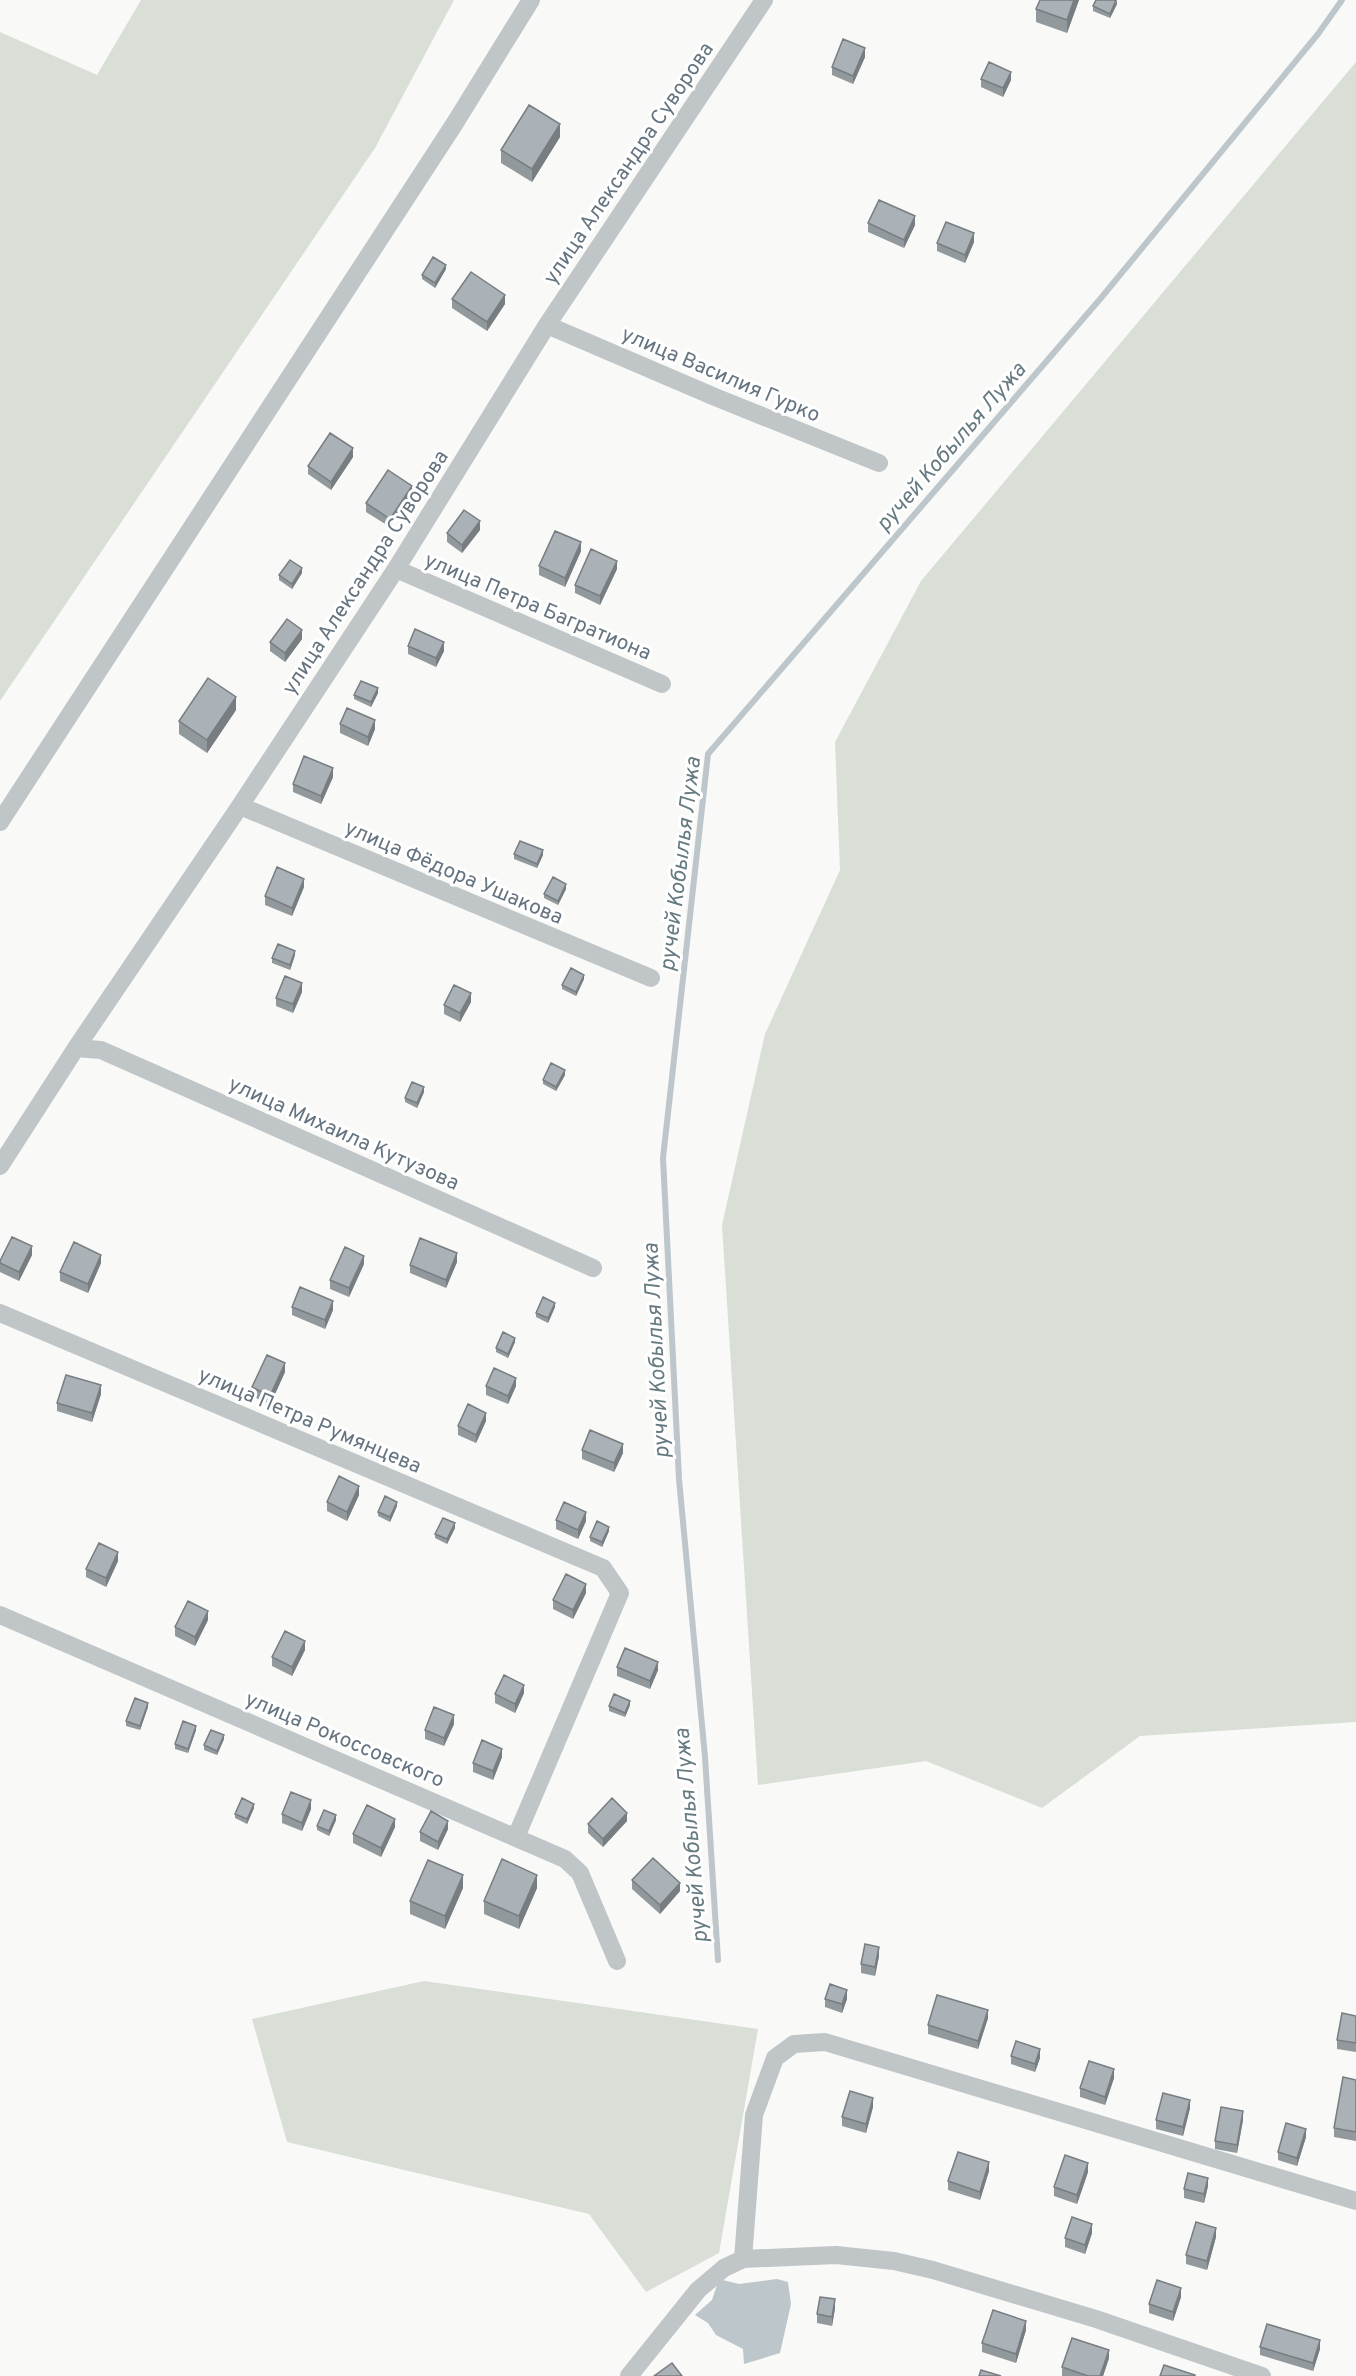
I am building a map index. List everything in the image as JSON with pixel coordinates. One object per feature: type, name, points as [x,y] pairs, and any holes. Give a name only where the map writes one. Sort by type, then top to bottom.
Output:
[{"type":"street","points":[[0,822],[455,123],[531,0]]},
{"type":"street","name":"улица Александра Суворова","points":[[0,1166],[76,1048],[240,806],[396,569],[547,325],[764,0]]},
{"type":"street","name":"улица Василия Гурко","points":[[547,325],[714,397],[879,463]]},
{"type":"street","name":"улица Петра Багратиона","points":[[396,569],[662,684]]},
{"type":"street","name":"улица Фёдора Ушакова","points":[[240,806],[651,978]]},
{"type":"street","name":"улица Михаила Кутузова","points":[[76,1048],[101,1050],[593,1268]]},
{"type":"street","name":"улица Петра Румянцева","points":[[0,1313],[603,1568],[620,1593],[516,1837]]},
{"type":"street","name":"улица Рокоссовского","points":[[0,1616],[565,1859],[580,1873],[617,1961]]},
{"type":"street","points":[[743,2259],[754,2115],[775,2058],[794,2044],[825,2042],[1356,2200]]},
{"type":"street","points":[[629,2376],[698,2290],[724,2268],[743,2259],[836,2255],[894,2261],[933,2270],[1096,2319],[1262,2376]]},
{"type":"shaded area","points":[[141,0],[454,0],[375,148],[0,701],[0,32],[97,75]]},
{"type":"shaded area","points":[[1356,62],[1356,1722],[1140,1736],[1042,1808],[926,1761],[758,1785],[722,1225],[765,1034],[840,870],[835,742],[921,581]]},
{"type":"shaded area","points":[[424,1981],[758,2029],[719,2253],[646,2292],[589,2214],[287,2142],[252,2019]]},
{"type":"shaded area","points":[[719,2279],[739,2284],[777,2279],[788,2282],[791,2304],[780,2353],[744,2364],[743,2349],[716,2335],[708,2323],[695,2315],[712,2300]]},
{"type":"building","points":[[1040,0],[1074,0],[1067,20],[1036,9]]},
{"type":"building","points":[[1096,0],[1116,0],[1110,14],[1093,6]]},
{"type":"building","points":[[843,39],[865,48],[853,76],[832,67]]},
{"type":"building","points":[[989,62],[1011,72],[1003,88],[981,79]]},
{"type":"building","points":[[529,105],[560,124],[532,169],[501,150]]},
{"type":"building","points":[[879,200],[915,216],[904,240],[868,223]]},
{"type":"building","points":[[946,222],[974,233],[965,255],[937,243]]},
{"type":"building","points":[[433,257],[446,265],[435,283],[422,275]]},
{"type":"building","points":[[471,272],[505,295],[487,322],[452,299]]},
{"type":"building","points":[[330,433],[353,448],[331,482],[308,466]]},
{"type":"building","points":[[388,470],[412,486],[390,519],[366,503]]},
{"type":"building","points":[[464,510],[480,521],[462,545],[447,533]]},
{"type":"building","points":[[555,531],[581,542],[565,578],[539,566]]},
{"type":"building","points":[[591,549],[617,561],[600,596],[575,585]]},
{"type":"building","points":[[290,560],[302,568],[292,584],[279,575]]},
{"type":"building","points":[[287,619],[302,630],[285,653],[270,642]]},
{"type":"building","points":[[415,629],[444,642],[436,658],[408,646]]},
{"type":"building","points":[[208,678],[236,697],[207,740],[179,721]]},
{"type":"building","points":[[361,681],[378,688],[371,702],[354,695]]},
{"type":"building","points":[[347,708],[375,720],[368,737],[340,724]]},
{"type":"building","points":[[304,756],[333,768],[321,796],[293,784]]},
{"type":"building","points":[[520,841],[543,850],[537,864],[514,854]]},
{"type":"building","points":[[277,867],[304,879],[292,908],[265,896]]},
{"type":"building","points":[[553,877],[566,884],[558,901],[544,894]]},
{"type":"building","points":[[278,944],[295,951],[290,965],[272,958]]},
{"type":"building","points":[[571,968],[584,975],[576,992],[562,985]]},
{"type":"building","points":[[285,976],[302,983],[293,1004],[276,998]]},
{"type":"building","points":[[454,985],[471,993],[460,1013],[444,1005]]},
{"type":"building","points":[[551,1063],[565,1070],[556,1087],[543,1080]]},
{"type":"building","points":[[412,1082],[424,1087],[417,1103],[405,1098]]},
{"type":"building","points":[[12,1237],[32,1246],[19,1272],[0,1263]]},
{"type":"building","points":[[420,1238],[457,1253],[446,1280],[410,1265]]},
{"type":"building","points":[[74,1242],[101,1255],[88,1284],[60,1272]]},
{"type":"building","points":[[345,1247],[364,1256],[349,1288],[330,1280]]},
{"type":"building","points":[[300,1287],[333,1301],[325,1320],[292,1307]]},
{"type":"building","points":[[543,1297],[555,1303],[548,1318],[536,1313]]},
{"type":"building","points":[[503,1332],[515,1338],[508,1354],[496,1348]]},
{"type":"building","points":[[267,1355],[285,1363],[270,1396],[252,1387]]},
{"type":"building","points":[[494,1368],[516,1378],[508,1396],[486,1386]]},
{"type":"building","points":[[66,1375],[101,1385],[92,1413],[57,1403]]},
{"type":"building","points":[[468,1404],[486,1413],[476,1435],[458,1426]]},
{"type":"building","points":[[590,1430],[623,1444],[614,1463],[582,1450]]},
{"type":"building","points":[[339,1476],[359,1486],[347,1512],[327,1502]]},
{"type":"building","points":[[385,1496],[397,1502],[390,1517],[378,1512]]},
{"type":"building","points":[[564,1502],[586,1512],[578,1530],[556,1520]]},
{"type":"building","points":[[443,1518],[455,1523],[447,1539],[435,1534]]},
{"type":"building","points":[[597,1521],[609,1527],[602,1542],[590,1537]]},
{"type":"building","points":[[99,1543],[118,1552],[106,1578],[86,1569]]},
{"type":"building","points":[[566,1574],[586,1584],[573,1610],[553,1600]]},
{"type":"building","points":[[188,1601],[208,1611],[195,1637],[175,1627]]},
{"type":"building","points":[[285,1631],[305,1641],[292,1667],[272,1657]]},
{"type":"building","points":[[625,1648],[658,1662],[650,1681],[617,1667]]},
{"type":"building","points":[[504,1675],[524,1685],[515,1704],[495,1694]]},
{"type":"building","points":[[614,1694],[630,1701],[625,1713],[609,1706]]},
{"type":"building","points":[[135,1698],[148,1703],[140,1726],[126,1721]]},
{"type":"building","points":[[434,1707],[454,1715],[444,1738],[425,1730]]},
{"type":"building","points":[[183,1721],[196,1726],[188,1749],[175,1744]]},
{"type":"building","points":[[211,1730],[224,1735],[217,1751],[204,1745]]},
{"type":"building","points":[[482,1740],[502,1749],[493,1771],[473,1763]]},
{"type":"building","points":[[291,1792],[311,1800],[302,1823],[282,1814]]},
{"type":"building","points":[[242,1798],[254,1804],[247,1819],[235,1814]]},
{"type":"building","points":[[612,1798],[627,1813],[603,1839],[588,1824]]},
{"type":"building","points":[[367,1805],[395,1819],[381,1848],[353,1834]]},
{"type":"building","points":[[324,1810],[336,1815],[329,1831],[317,1826]]},
{"type":"building","points":[[431,1811],[448,1821],[438,1842],[420,1832]]},
{"type":"building","points":[[653,1858],[680,1883],[660,1905],[632,1880]]},
{"type":"building","points":[[502,1859],[537,1875],[519,1916],[484,1901]]},
{"type":"building","points":[[428,1860],[463,1875],[445,1916],[410,1901]]},
{"type":"building","points":[[865,1944],[879,1947],[875,1967],[861,1964]]},
{"type":"building","points":[[830,1984],[847,1990],[842,2004],[825,1999]]},
{"type":"building","points":[[937,1995],[988,2010],[978,2041],[928,2025]]},
{"type":"building","points":[[1342,2013],[1356,2016],[1356,2043],[1337,2040]]},
{"type":"building","points":[[1016,2041],[1040,2049],[1035,2064],[1011,2056]]},
{"type":"building","points":[[1089,2061],[1114,2069],[1105,2097],[1080,2088]]},
{"type":"building","points":[[1343,2077],[1356,2080],[1356,2132],[1334,2128]]},
{"type":"building","points":[[850,2091],[873,2098],[866,2124],[842,2117]]},
{"type":"building","points":[[1163,2093],[1190,2100],[1183,2127],[1156,2120]]},
{"type":"building","points":[[1221,2107],[1243,2111],[1237,2145],[1215,2141]]},
{"type":"building","points":[[1286,2123],[1306,2129],[1297,2158],[1278,2152]]},
{"type":"building","points":[[958,2152],[989,2162],[980,2192],[948,2181]]},
{"type":"building","points":[[1065,2155],[1088,2163],[1077,2195],[1054,2187]]},
{"type":"building","points":[[1188,2173],[1208,2178],[1204,2194],[1184,2189]]},
{"type":"building","points":[[1072,2217],[1092,2224],[1085,2245],[1065,2238]]},
{"type":"building","points":[[1196,2222],[1216,2228],[1207,2261],[1186,2255]]},
{"type":"building","points":[[1157,2280],[1181,2288],[1173,2312],[1149,2304]]},
{"type":"building","points":[[820,2297],[835,2299],[832,2317],[817,2314]]},
{"type":"building","points":[[993,2310],[1026,2321],[1016,2354],[982,2343]]},
{"type":"building","points":[[1267,2324],[1320,2340],[1313,2363],[1260,2347]]},
{"type":"building","points":[[1072,2338],[1109,2350],[1100,2376],[1088,2376],[1062,2367]]},
{"type":"building","points":[[672,2363],[682,2376],[654,2376]]},
{"type":"building","points":[[1164,2365],[1195,2375],[1195,2376],[1160,2376]]},
{"type":"building","points":[[981,2370],[1001,2376],[979,2376]]},
{"type":"waterway","name":"ручей Кобылья Лужа","points":[[718,1960],[705,1757],[679,1479],[663,1158],[708,754],[1101,298],[1318,34],[1342,0]]}]
